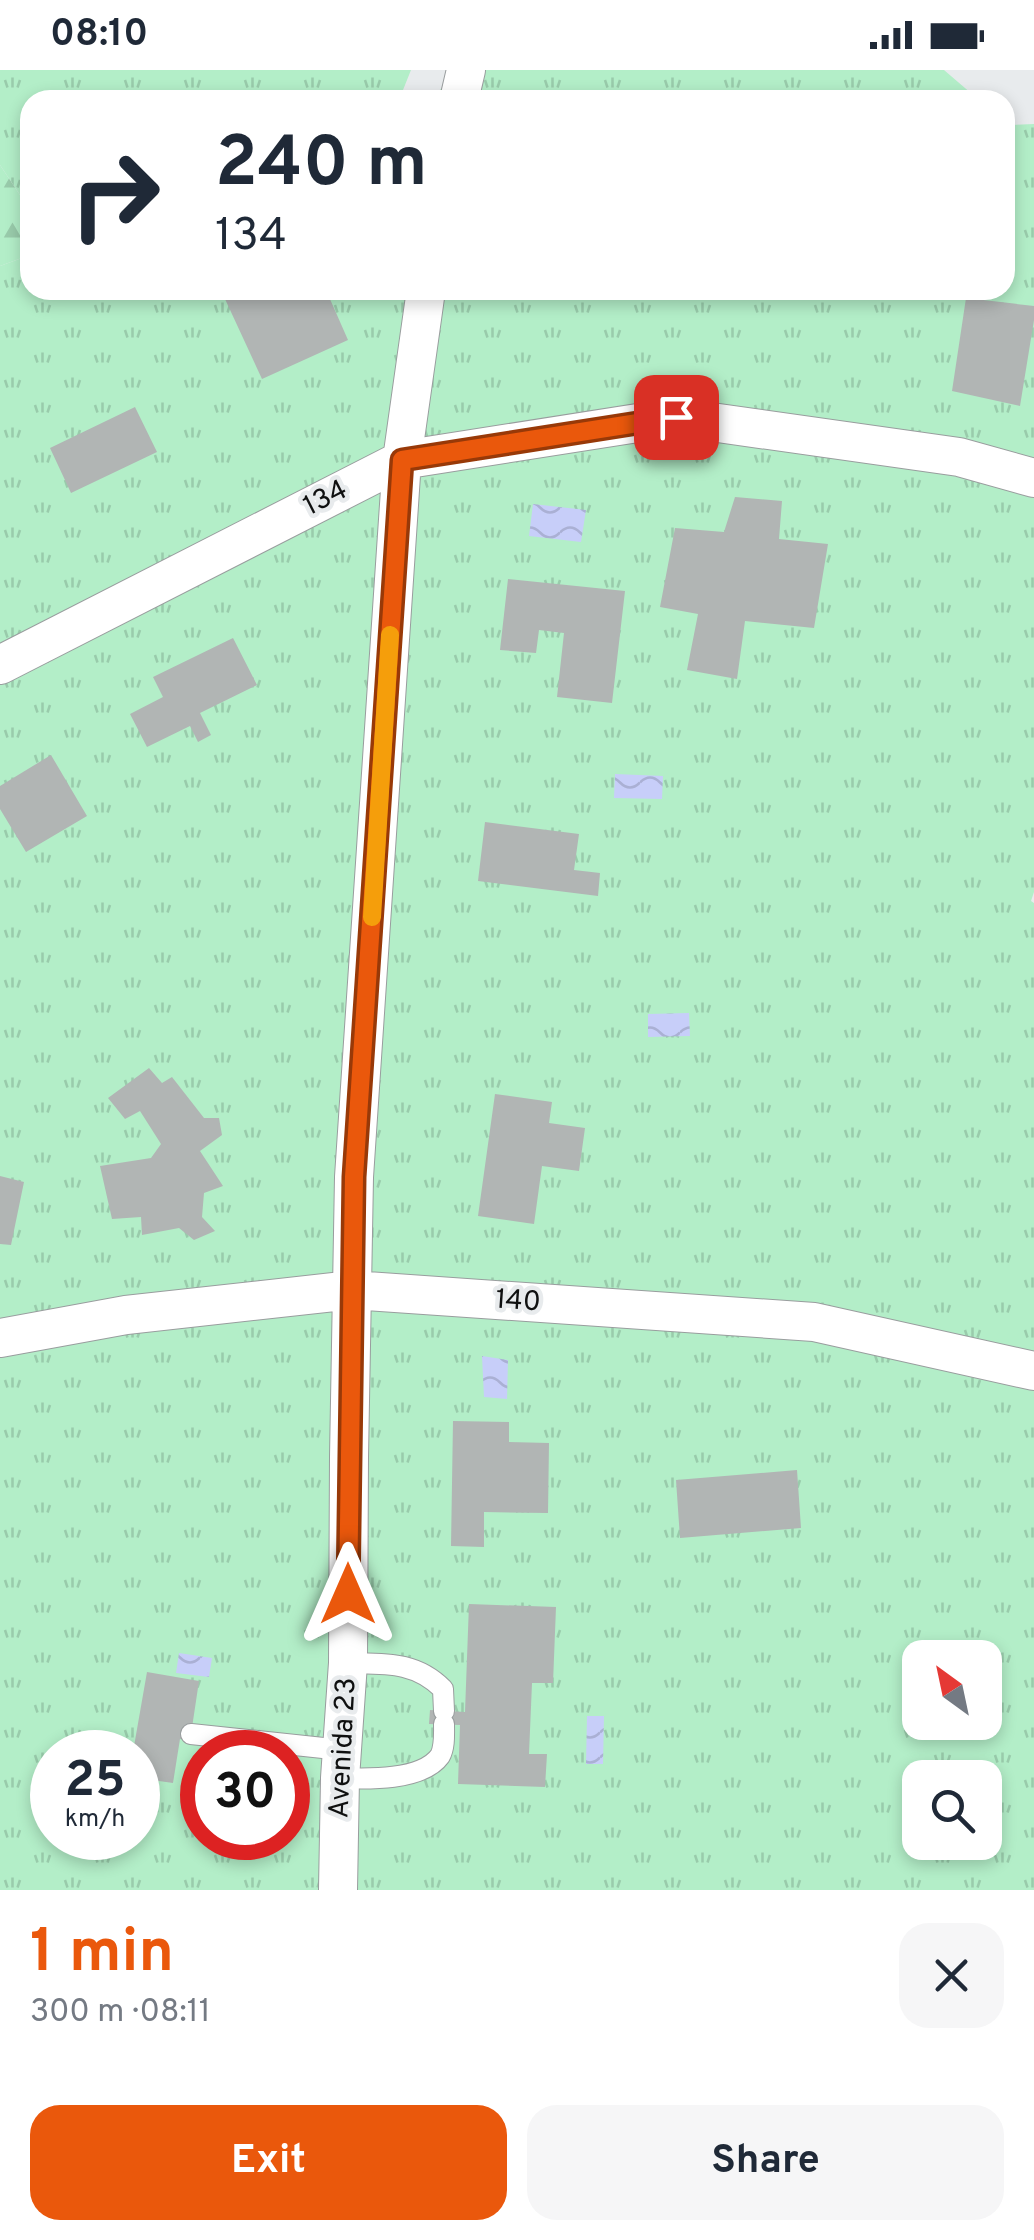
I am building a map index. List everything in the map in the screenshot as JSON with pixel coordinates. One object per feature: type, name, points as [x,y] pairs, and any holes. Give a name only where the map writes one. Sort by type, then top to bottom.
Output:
[{"type":"street","name":"Avenida 23","points":[[338,1890],[348,1663],[354,1177],[402,460],[425,300]]},
{"type":"street","name":"134","points":[[0,665],[402,460],[676,417],[959,457],[1034,478]]},
{"type":"street","name":"140","points":[[0,1338],[126,1314],[352,1290],[814,1322],[1034,1371]]},
{"type":"lane","points":[[310,1758],[383,1778],[423,1768],[440,1756],[444,1742],[443,1688],[430,1676],[402,1665],[348,1663]]},
{"type":"green space","points":[[0,70],[411,70],[403,90],[20,90],[20,195],[0,165]]},
{"type":"green space","points":[[467,70],[944,70],[967,90],[440,90]]},
{"type":"green space","points":[[1034,124],[1034,1890],[0,1890],[0,266],[20,259],[20,300],[1015,300],[1015,125]]},
{"type":"green space","points":[[0,165],[20,195],[20,259],[0,266]]},
{"type":"water","points":[[533,504],[586,510],[581,542],[529,536]]},
{"type":"water","points":[[615,774],[663,776],[662,799],[614,798]]},
{"type":"water","points":[[689,1013],[690,1036],[648,1037],[648,1014]]},
{"type":"water","points":[[482,1356],[508,1360],[507,1399],[484,1397]]},
{"type":"water","points":[[179,1653],[212,1658],[209,1677],[176,1673]]},
{"type":"water","points":[[587,1716],[604,1716],[603,1764],[586,1764]]},
{"type":"building","points":[[225,300],[330,300],[348,340],[262,379]]},
{"type":"building","points":[[966,300],[1034,306],[1020,406],[952,391]]},
{"type":"building","points":[[135,407],[157,452],[71,493],[50,448]]},
{"type":"building","points":[[735,497],[782,501],[779,539],[828,544],[814,628],[745,621],[737,679],[687,670],[698,614],[660,607],[675,528],[724,532]]},
{"type":"building","points":[[508,579],[625,591],[612,703],[557,697],[564,633],[539,630],[536,653],[500,650]]},
{"type":"building","points":[[233,638],[257,685],[200,713],[211,735],[198,742],[190,726],[147,747],[130,714],[163,697],[153,677]]},
{"type":"building","points":[[51,755],[87,816],[26,852],[0,809],[0,786]]},
{"type":"building","points":[[485,822],[579,834],[574,870],[600,873],[598,896],[478,881]]},
{"type":"building","points":[[149,1068],[162,1083],[172,1077],[204,1118],[219,1118],[222,1135],[200,1151],[223,1186],[204,1193],[202,1217],[215,1231],[194,1240],[179,1228],[142,1235],[141,1217],[112,1219],[100,1166],[151,1158],[161,1144],[140,1111],[125,1119],[108,1098]]},
{"type":"building","points":[[495,1094],[552,1102],[549,1123],[585,1128],[579,1171],[542,1166],[534,1224],[478,1216]]},
{"type":"building","points":[[0,1176],[24,1182],[11,1245],[0,1244]]},
{"type":"building","points":[[453,1421],[509,1422],[509,1442],[549,1443],[548,1513],[484,1512],[484,1547],[451,1546]]},
{"type":"building","points":[[797,1470],[801,1528],[680,1538],[676,1480]]},
{"type":"building","points":[[469,1604],[556,1607],[553,1683],[532,1683],[529,1754],[547,1754],[545,1787],[458,1784],[460,1725],[429,1724],[430,1710],[465,1712]]},
{"type":"building","points":[[147,1672],[199,1681],[192,1730],[180,1730],[173,1783],[160,1781],[160,1730],[137,1730]]},
{"type":"slow traffic","points":[[372,917],[390,635]]},
{"type":"route","points":[[348,1594],[354,1177],[402,460],[676,417]]}]
